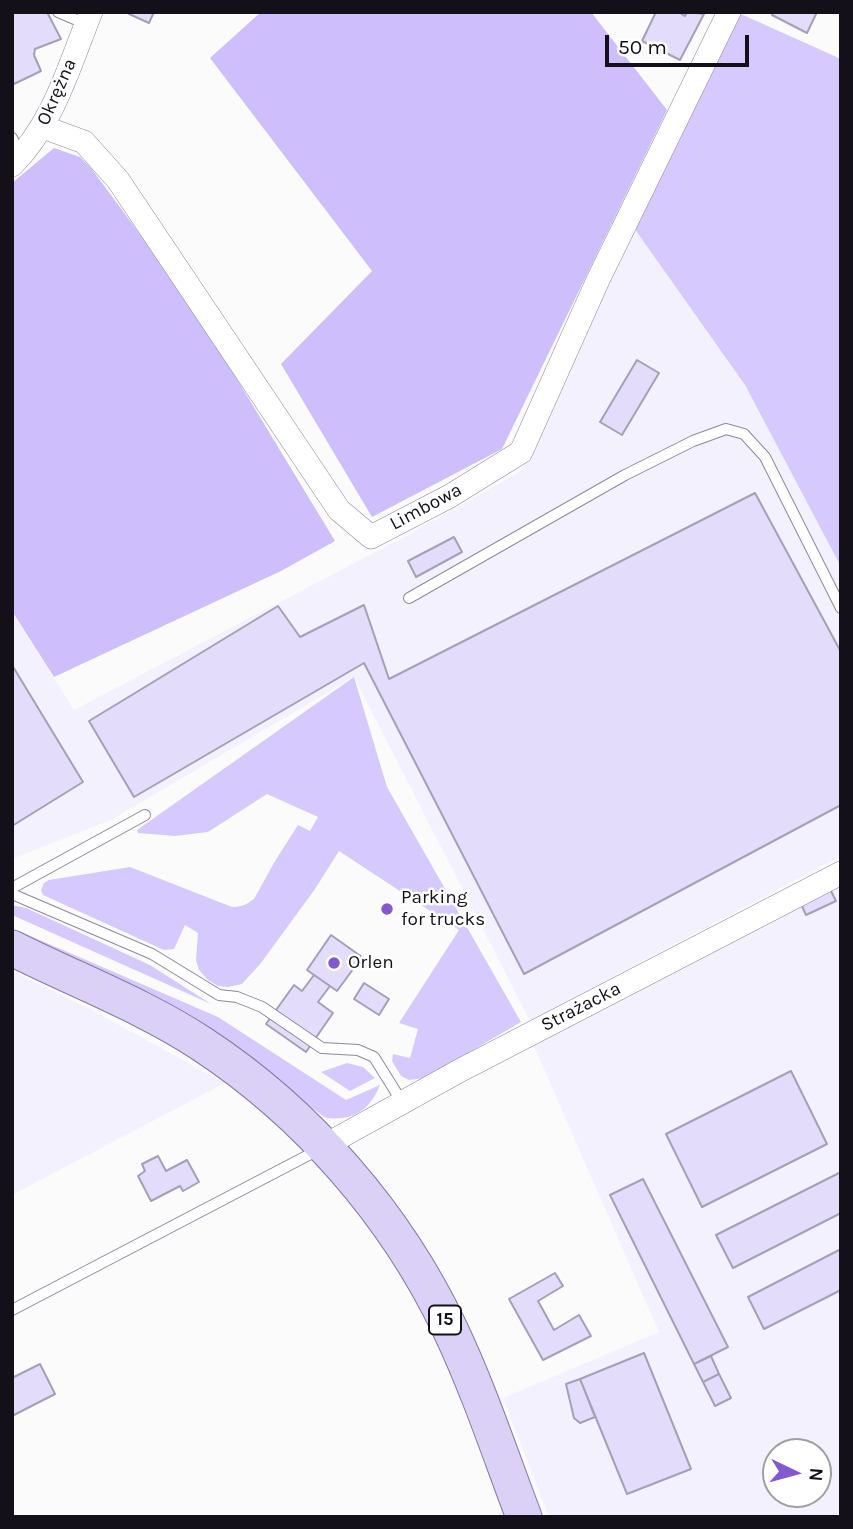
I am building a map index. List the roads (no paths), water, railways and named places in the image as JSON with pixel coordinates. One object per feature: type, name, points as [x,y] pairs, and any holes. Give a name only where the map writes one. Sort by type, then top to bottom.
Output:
[{"type":"main road","name":"15","points":[[12,948],[147,1013],[200,1042],[248,1075],[324,1146],[404,1247],[450,1327],[524,1517]]},
{"type":"street","name":"Limbowa","points":[[43,127],[83,142],[118,180],[338,510],[371,537],[450,496],[521,452],[598,279],[729,12]]},
{"type":"street","name":"Okrężna","points":[[15,153],[43,127],[88,18]]},
{"type":"street","name":"Strażacka","points":[[324,1146],[402,1102],[841,873]]},
{"type":"lane","points":[[58,12],[88,18]]},
{"type":"lane","points":[[409,598],[625,475],[693,441],[726,429],[744,434],[765,457],[841,608]]},
{"type":"lane","points":[[12,888],[145,815]]},
{"type":"lane","points":[[12,894],[152,954],[219,995],[262,1007],[321,1048],[358,1050],[374,1057],[402,1102]]},
{"type":"lane","points":[[12,1310],[324,1146]]},
{"type":"place","name":"Parking for trucks","points":[[387,909]]},
{"type":"place","name":"Orlen","points":[[334,963]]}]
